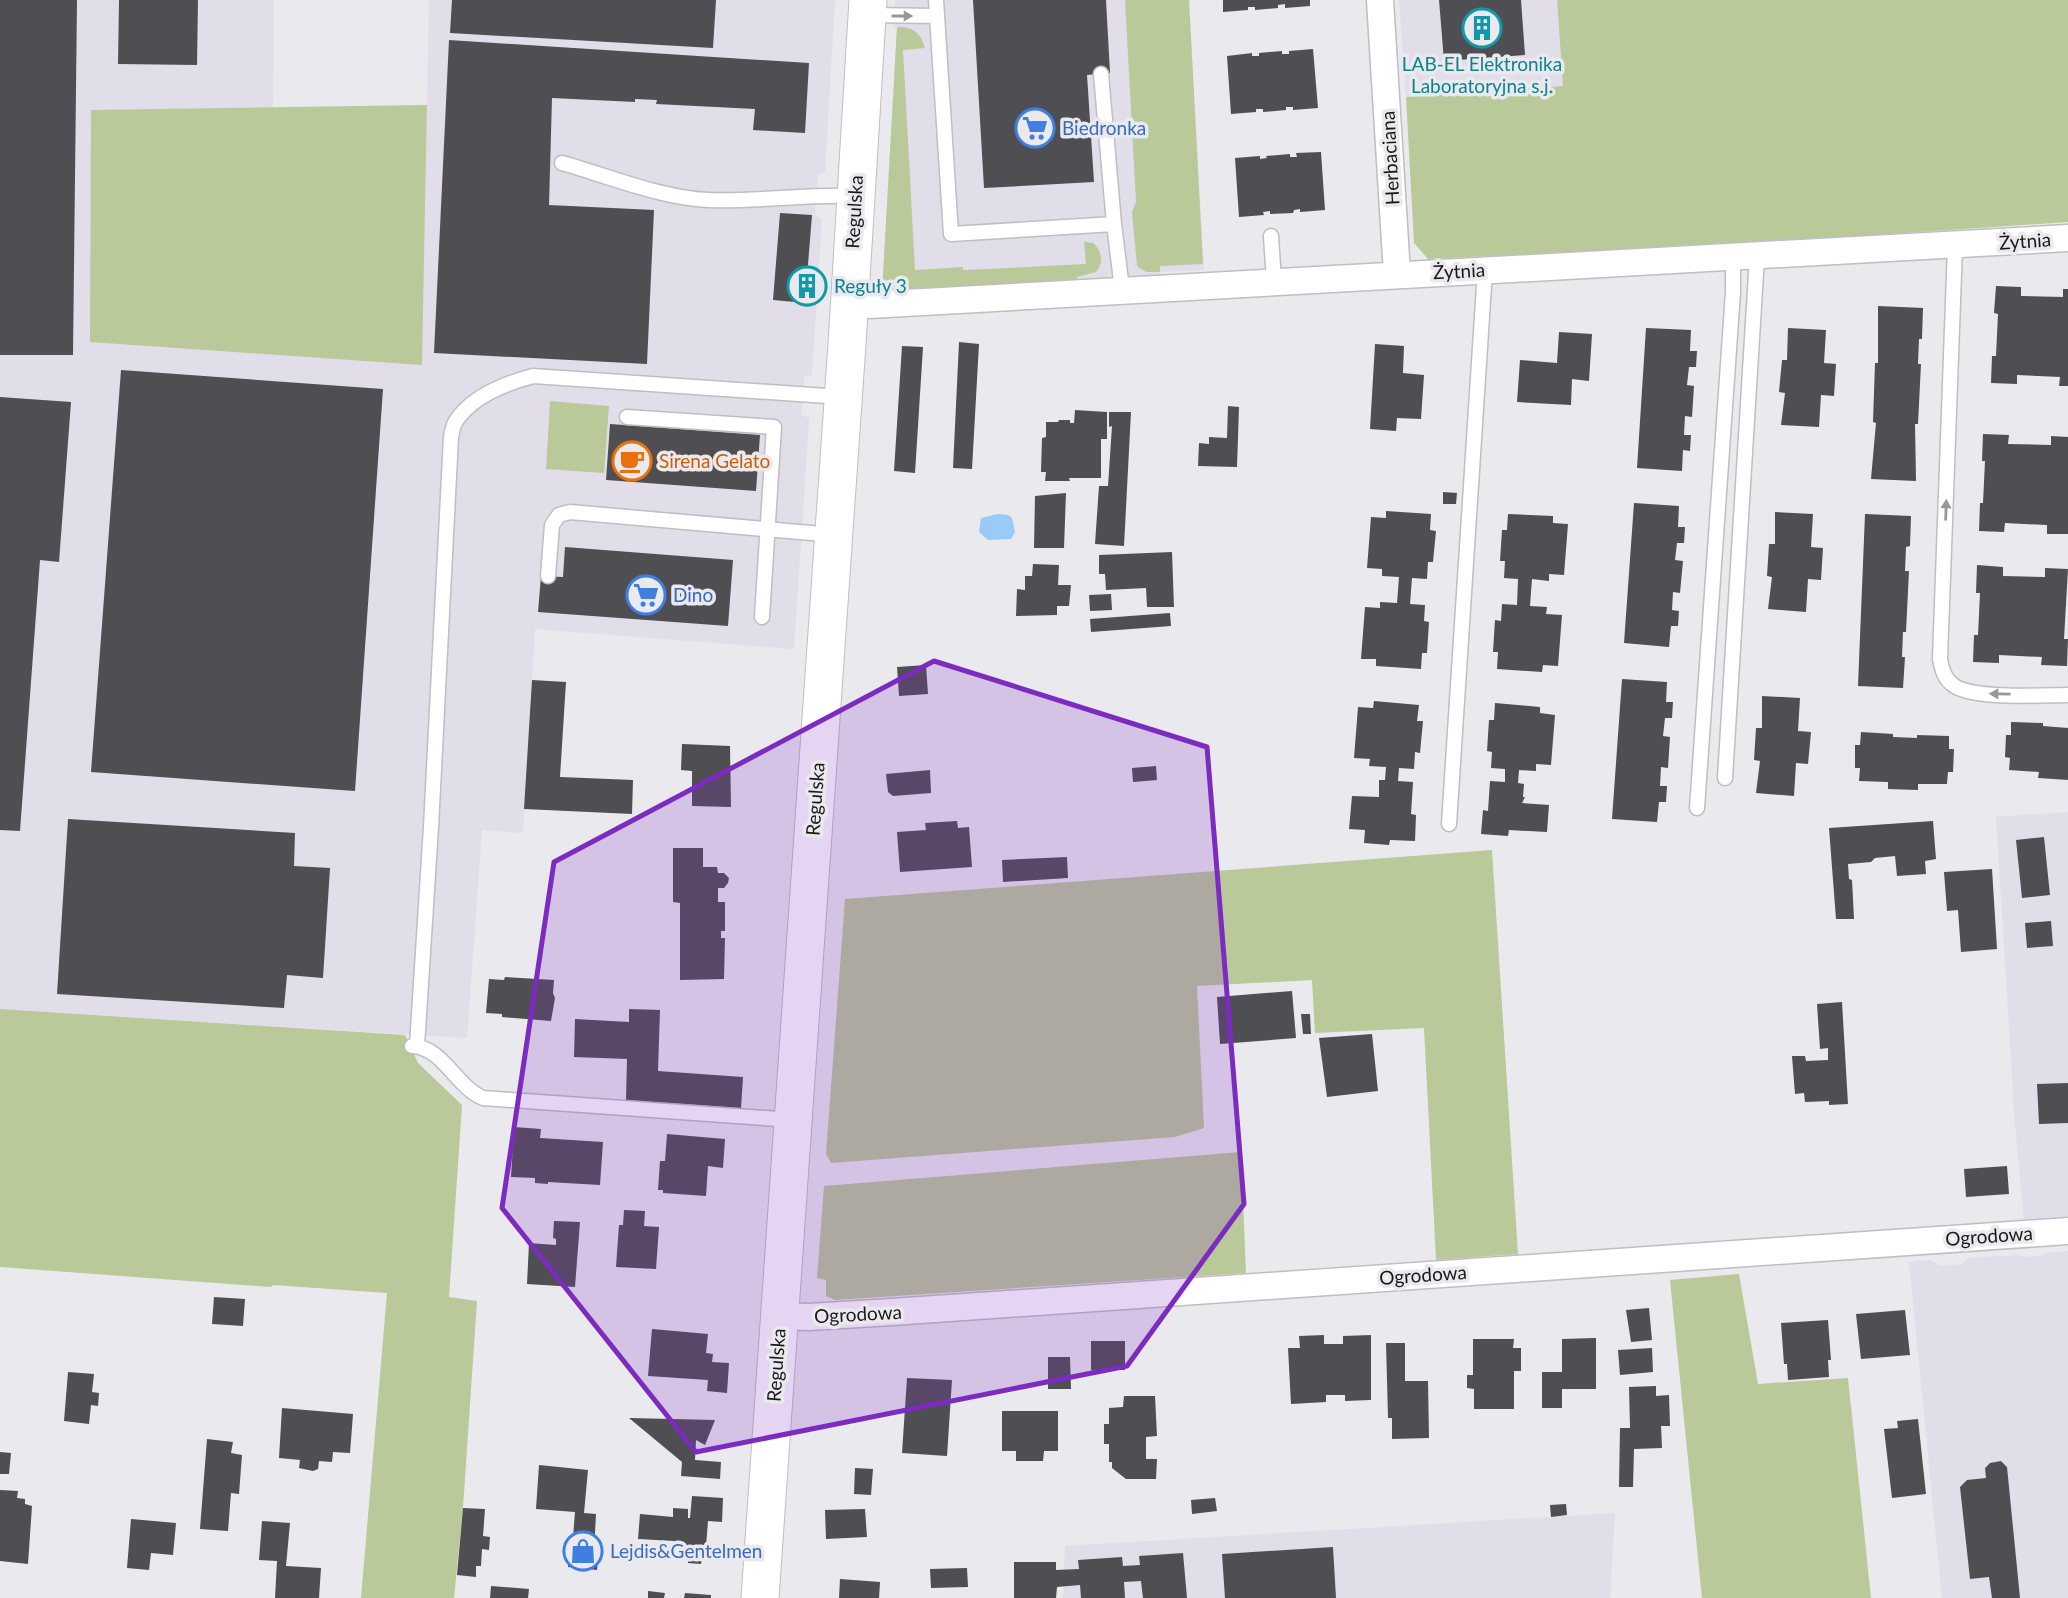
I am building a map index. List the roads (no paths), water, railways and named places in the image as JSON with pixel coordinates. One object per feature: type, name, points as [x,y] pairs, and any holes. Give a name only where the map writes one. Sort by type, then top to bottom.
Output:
[{"type":"street","name":"Herbaciana","points":[[1380,0],[1397,274]]},
{"type":"street","name":"Regulska","points":[[760,1598],[868,8]]},
{"type":"street","name":"Żytnia","points":[[849,304],[2068,238]]},
{"type":"street","name":"Ogrodowa","points":[[779,1316],[892,1312],[2068,1231]]},
{"type":"lane","points":[[936,0],[951,234],[1114,224]]},
{"type":"lane","points":[[868,8],[936,16]]},
{"type":"lane","points":[[1101,74],[1122,289]]},
{"type":"lane","points":[[562,163],[682,197],[709,200],[855,196]]},
{"type":"lane","points":[[1271,236],[1274,281]]},
{"type":"lane","points":[[1955,246],[1940,659],[1943,673],[1952,685],[1980,694],[2068,695]]},
{"type":"lane","points":[[1725,778],[1745,257]]},
{"type":"lane","points":[[1697,808],[1733,292],[1745,257]]},
{"type":"lane","points":[[1449,824],[1485,270]]},
{"type":"lane","points":[[792,1120],[483,1098],[473,1094],[429,1050],[415,1046],[431,827],[450,437],[456,421],[470,406],[511,382],[533,376],[843,398]]},
{"type":"lane","points":[[627,417],[774,427],[762,617]]},
{"type":"lane","points":[[548,576],[552,525],[559,515],[570,512],[834,535]]},
{"type":"water","points":[[998,514],[1012,518],[1015,532],[1011,539],[988,540],[979,532],[981,518]]},
{"type":"place","name":"LAB-EL Elektronika Laboratoryjna s.j.","points":[[1482,28]]},
{"type":"place","name":"Biedronka","points":[[1035,128]]},
{"type":"place","name":"Reguły 3","points":[[807,286]]},
{"type":"place","name":"Sirena Gelato","points":[[632,461]]},
{"type":"place","name":"Dino","points":[[646,595]]},
{"type":"place","name":"Lejdis&Gentelmen","points":[[583,1551]]}]
